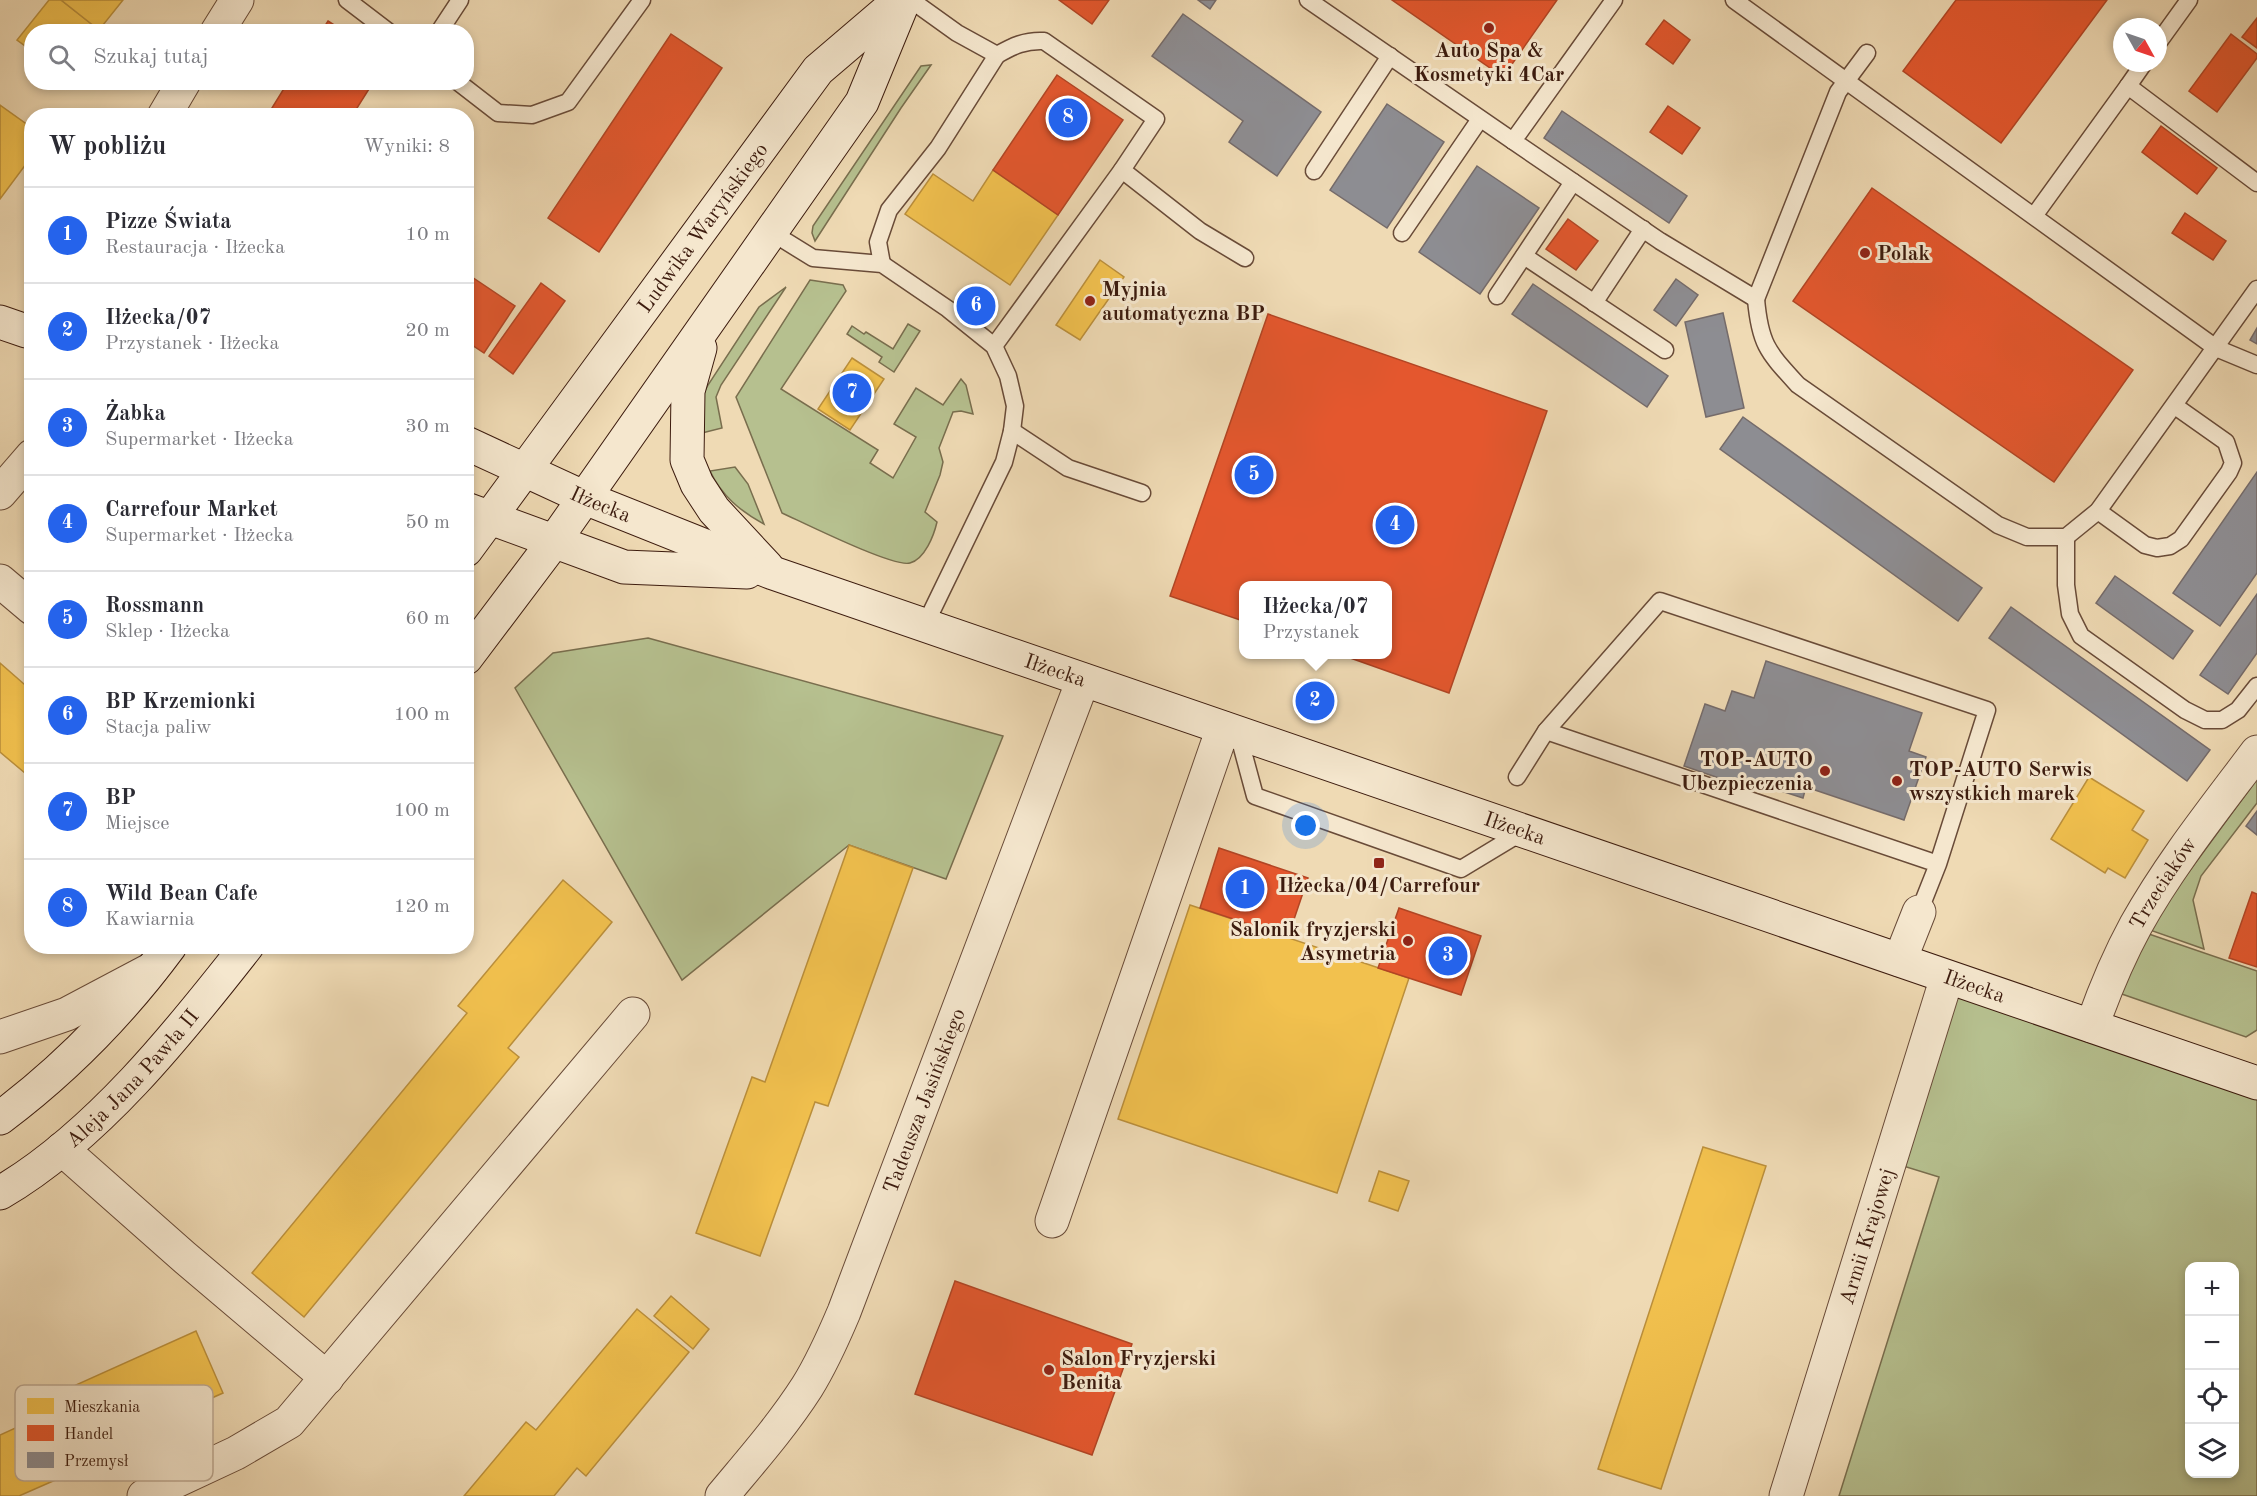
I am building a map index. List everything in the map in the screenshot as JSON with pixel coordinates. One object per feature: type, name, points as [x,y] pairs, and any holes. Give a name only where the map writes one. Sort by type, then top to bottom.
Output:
[{"type":"street","points":[[222,24],[237,0]]},
{"type":"street","name":"Ludwika Waryńskiego","points":[[555,540],[862,102],[902,0]]},
{"type":"street","name":"Ludwika Waryńskiego","points":[[479,513],[524,471],[818,70],[902,0]]},
{"type":"street","points":[[169,108],[179,90]]},
{"type":"street","name":"Ludwika Waryńskiego","points":[[706,326],[688,391],[687,459],[697,484],[714,510],[772,573]]},
{"type":"street","name":"Iłżecka","points":[[474,447],[585,498],[772,573],[2257,1083]]},
{"type":"street","points":[[0,493],[24,465]]},
{"type":"street","points":[[474,527],[479,513]]},
{"type":"street","name":"Iłżecka","points":[[479,513],[624,567],[772,573]]},
{"type":"street","points":[[474,647],[555,540]]},
{"type":"street","points":[[0,581],[24,601]]},
{"type":"street","name":"Tadeusza Jasińskiego","points":[[722,1496],[788,1414],[826,1353],[852,1291],[1083,680]]},
{"type":"street","points":[[1052,1221],[1230,731]]},
{"type":"street","name":"Trzeciaków","points":[[2092,1026],[2113,970],[2136,924],[2177,862],[2257,752]]},
{"type":"street","points":[[1900,960],[1919,912]]},
{"type":"street","name":"Aleja Jana Pawła II","points":[[0,1193],[62,1149],[119,1096],[192,1017],[241,954]]},
{"type":"street","points":[[0,1037],[67,1014],[162,957]]},
{"type":"street","points":[[0,1118],[85,1046],[162,957]]},
{"type":"street","name":"Armii Krajowej","points":[[1786,1496],[1947,977]]},
{"type":"street","points":[[213,1464],[289,1422],[633,1014]]},
{"type":"street","points":[[62,1149],[327,1378]]},
{"type":"street","points":[[144,1496],[176,1481]]},
{"type":"lane","points":[[347,0],[378,24]]},
{"type":"lane","points":[[444,24],[460,0]]},
{"type":"lane","points":[[468,90],[498,113],[532,115],[568,102],[642,0]]},
{"type":"lane","points":[[912,0],[957,33],[997,55]]},
{"type":"lane","points":[[1308,0],[1643,230],[1756,299]]},
{"type":"lane","points":[[1513,141],[1614,0]]},
{"type":"lane","points":[[1734,0],[2216,348],[2257,365]]},
{"type":"lane","points":[[2167,31],[2189,0]]},
{"type":"lane","points":[[882,264],[878,242],[889,210],[938,148],[997,55],[1013,46],[1030,40],[1044,41],[1156,118],[1122,170],[994,346]]},
{"type":"lane","points":[[1867,53],[1838,92],[1756,299],[1759,329],[1771,356],[1798,385],[1998,525],[2027,537],[2066,537],[2098,511],[2257,289]]},
{"type":"lane","points":[[1314,171],[1390,56]]},
{"type":"lane","points":[[2034,216],[2138,72]]},
{"type":"lane","points":[[2128,86],[2257,183]]},
{"type":"lane","points":[[1402,233],[1480,119]]},
{"type":"lane","points":[[1122,170],[1200,231],[1245,258]]},
{"type":"lane","points":[[1497,296],[1573,182]]},
{"type":"lane","points":[[1594,303],[1643,230]]},
{"type":"lane","points":[[771,232],[813,258],[882,264],[948,309],[994,346],[1008,376],[1015,406],[1012,431],[1004,462],[925,625]]},
{"type":"lane","points":[[1524,256],[1665,350]]},
{"type":"lane","points":[[2098,511],[2145,545],[2157,548],[2170,546],[2181,539],[2233,463],[2226,442],[2175,406]]},
{"type":"lane","points":[[1012,431],[1068,468],[1142,494]]},
{"type":"lane","points":[[2066,537],[2066,585],[2070,614],[2081,636],[2185,710],[2205,720],[2222,720],[2238,710],[2257,686]]},
{"type":"lane","points":[[1517,777],[1546,731],[1660,601],[1964,702],[1987,710],[1938,864],[1919,912]]},
{"type":"lane","points":[[1230,731],[1255,796],[1461,869],[1522,832]]},
{"type":"lane","points":[[1546,731],[1938,864]]},
{"type":"green space","points":[[931,65],[815,241],[812,233],[813,226],[921,66]]},
{"type":"green space","points":[[810,280],[843,285],[846,291],[781,389],[878,450],[870,463],[893,478],[916,437],[894,424],[916,388],[943,405],[961,379],[966,385],[973,414],[953,412],[939,448],[943,462],[940,475],[925,512],[937,522],[936,527],[924,552],[910,563],[901,563],[868,552],[782,513],[736,397]]},
{"type":"green space","points":[[786,287],[721,385],[716,397],[722,428],[698,434],[702,397],[708,385],[759,307]]},
{"type":"green space","points":[[908,324],[920,331],[894,372],[879,362],[882,357],[847,334],[852,326],[893,349]]},
{"type":"green space","points":[[735,467],[748,484],[764,524],[732,502],[710,471]]},
{"type":"green space","points":[[648,638],[1003,736],[946,879],[849,845],[682,980],[515,688],[553,653]]},
{"type":"green space","points":[[2257,779],[2257,803],[2201,876],[2193,900],[2204,949],[2147,929]]},
{"type":"green space","points":[[2143,932],[2257,971],[2257,1030],[2246,1037],[2116,992]]},
{"type":"green space","points":[[1947,977],[2257,1083],[2257,1496],[1839,1496],[1939,1177],[1900,1165]]},
{"type":"building: Mieszkania","points":[[49,0],[61,0],[91,24],[30,24]]},
{"type":"building: Mieszkania","points":[[61,0],[123,0],[104,24],[91,24]]},
{"type":"building: Mieszkania","points":[[24,31],[24,45],[17,40]]},
{"type":"building: Mieszkania","points":[[0,105],[24,122],[24,167],[0,199]]},
{"type":"building: Mieszkania","points":[[993,170],[1058,215],[1010,285],[905,214],[933,174],[973,201]]},
{"type":"building: Mieszkania","name":"Myjnia automatyczna BP","points":[[1100,260],[1124,277],[1080,340],[1056,325]]},
{"type":"building: Mieszkania","points":[[852,358],[884,379],[850,430],[818,409]]},
{"type":"building: Mieszkania","points":[[0,663],[24,684],[24,772],[0,752]]},
{"type":"building: Mieszkania","points":[[2089,777],[2144,811],[2132,830],[2148,840],[2125,878],[2108,868],[2105,873],[2051,839]]},
{"type":"building: Mieszkania","points":[[849,845],[913,868],[828,1106],[815,1102],[760,1256],[696,1233],[752,1077],[765,1082]]},
{"type":"building: Mieszkania","points":[[563,880],[612,922],[508,1048],[519,1057],[304,1317],[252,1273],[467,1013],[458,1006]]},
{"type":"building: Mieszkania","points":[[1190,905],[1409,978],[1337,1193],[1118,1119]]},
{"type":"building: Mieszkania","points":[[1703,1147],[1766,1166],[1661,1489],[1598,1469]]},
{"type":"building: Mieszkania","points":[[1379,1171],[1409,1181],[1398,1211],[1369,1201]]},
{"type":"building: Mieszkania","points":[[671,1296],[709,1329],[693,1349],[654,1316]]},
{"type":"building: Mieszkania","points":[[637,1309],[689,1352],[586,1476],[577,1468],[554,1496],[464,1496],[526,1422],[536,1430]]},
{"type":"building: Mieszkania","points":[[196,1331],[223,1393],[213,1397],[213,1385],[76,1385]]},
{"type":"building: Mieszkania","points":[[15,1428],[15,1481],[53,1481],[19,1496],[0,1496],[0,1435]]},
{"type":"building: Handel","points":[[1059,0],[1109,0],[1092,24]]},
{"type":"building: Handel","points":[[1392,0],[1557,0],[1503,77]]},
{"type":"building: Handel","points":[[1956,0],[2107,0],[2001,143],[1903,71]]},
{"type":"building: Handel","points":[[2257,18],[2257,48],[2242,37]]},
{"type":"building: Handel","points":[[1664,20],[1690,40],[1673,64],[1646,44]]},
{"type":"building: Handel","points":[[671,34],[722,68],[599,252],[548,218]]},
{"type":"building: Handel","points":[[2231,34],[2257,54],[2257,58],[2217,112],[2189,91]]},
{"type":"building: Handel","points":[[1057,75],[1123,120],[1058,215],[993,170]]},
{"type":"building: Handel","points":[[283,90],[368,90],[357,108],[272,108]]},
{"type":"building: Handel","points":[[1668,106],[1700,128],[1682,154],[1650,132]]},
{"type":"building: Handel","points":[[2161,126],[2217,168],[2197,194],[2142,152]]},
{"type":"building: Handel","points":[[1872,188],[2133,370],[2054,482],[1793,301]]},
{"type":"building: Handel","points":[[2185,213],[2226,241],[2213,260],[2172,233]]},
{"type":"building: Handel","points":[[1568,219],[1598,241],[1576,270],[1546,249]]},
{"type":"building: Handel","points":[[474,278],[515,306],[484,353],[474,346]]},
{"type":"building: Handel","points":[[541,283],[565,301],[513,374],[489,356]]},
{"type":"building: Handel","points":[[1268,314],[1547,411],[1449,693],[1353,659],[1392,659],[1392,581],[1239,581],[1239,620],[1170,596]]},
{"type":"building: Handel","points":[[1219,848],[1308,878],[1288,937],[1200,908]]},
{"type":"building: Handel","points":[[2252,892],[2257,894],[2257,967],[2229,958]]},
{"type":"building: Handel","points":[[1399,908],[1481,936],[1461,995],[1378,968]]},
{"type":"building: Handel","points":[[955,1281],[1132,1344],[1092,1455],[915,1394]]},
{"type":"building: Przemysł","points":[[1198,0],[1216,0],[1210,9]]},
{"type":"building: Przemysł","points":[[1183,14],[1321,112],[1277,176],[1229,142],[1243,121],[1152,56]]},
{"type":"building: Przemysł","points":[[1387,104],[1444,142],[1387,228],[1330,190]]},
{"type":"building: Przemysł","points":[[1562,111],[1687,196],[1669,223],[1544,138]]},
{"type":"building: Przemysł","points":[[1477,166],[1539,208],[1480,294],[1419,252]]},
{"type":"building: Przemysł","points":[[1676,279],[1698,295],[1676,326],[1654,310]]},
{"type":"building: Przemysł","points":[[1533,284],[1668,376],[1647,407],[1512,314]]},
{"type":"building: Przemysł","points":[[1723,313],[1744,408],[1706,417],[1685,322]]},
{"type":"building: Przemysł","points":[[2257,328],[2257,344],[2250,340]]},
{"type":"building: Przemysł","points":[[1743,417],[1982,588],[1958,621],[1720,449]]},
{"type":"building: Przemysł","points":[[2257,472],[2257,573],[2220,626],[2173,593]]},
{"type":"building: Przemysł","points":[[2115,576],[2193,631],[2173,659],[2096,603]]},
{"type":"building: Przemysł","points":[[2257,594],[2257,653],[2228,694],[2200,675]]},
{"type":"building: Przemysł","points":[[2011,607],[2210,750],[2187,781],[1989,638]]},
{"type":"building: Przemysł","points":[[1766,661],[1922,713],[1909,751],[1926,757],[1904,820],[1806,787],[1803,798],[1747,780],[1745,787],[1684,766],[1705,704],[1725,711],[1732,691],[1754,698]]},
{"type":"building: Przemysł","points":[[2257,811],[2257,835],[2246,826]]},
{"type":"place","name":"Auto Spa & Kosmetyki 4Car","points":[[1489,28]]},
{"type":"place","name":"Wild Bean Cafe","points":[[1068,118]]},
{"type":"place","name":"Polak","points":[[1865,253]]},
{"type":"place","name":"Myjnia automatyczna BP","points":[[1090,301]]},
{"type":"place","name":"BP Krzemionki","points":[[976,306]]},
{"type":"place","name":"BP","points":[[852,393]]},
{"type":"place","name":"Rossmann","points":[[1254,475]]},
{"type":"place","name":"Carrefour Market","points":[[1395,525]]},
{"type":"place","name":"Iłżecka/07","points":[[1315,701]]},
{"type":"place","name":"TOP-AUTO Ubezpieczenia","points":[[1825,771]]},
{"type":"place","name":"TOP-AUTO Serwis wszystkich marek","points":[[1897,781]]},
{"type":"place","name":"Iłżecka/04/Carrefour","points":[[1379,863]]},
{"type":"place","name":"Pizze Świata","points":[[1245,889]]},
{"type":"place","name":"Salonik fryzjerski Asymetria","points":[[1408,941]]},
{"type":"place","name":"Żabka","points":[[1448,956]]},
{"type":"place","name":"Salon Fryzjerski Benita","points":[[1049,1370]]}]
